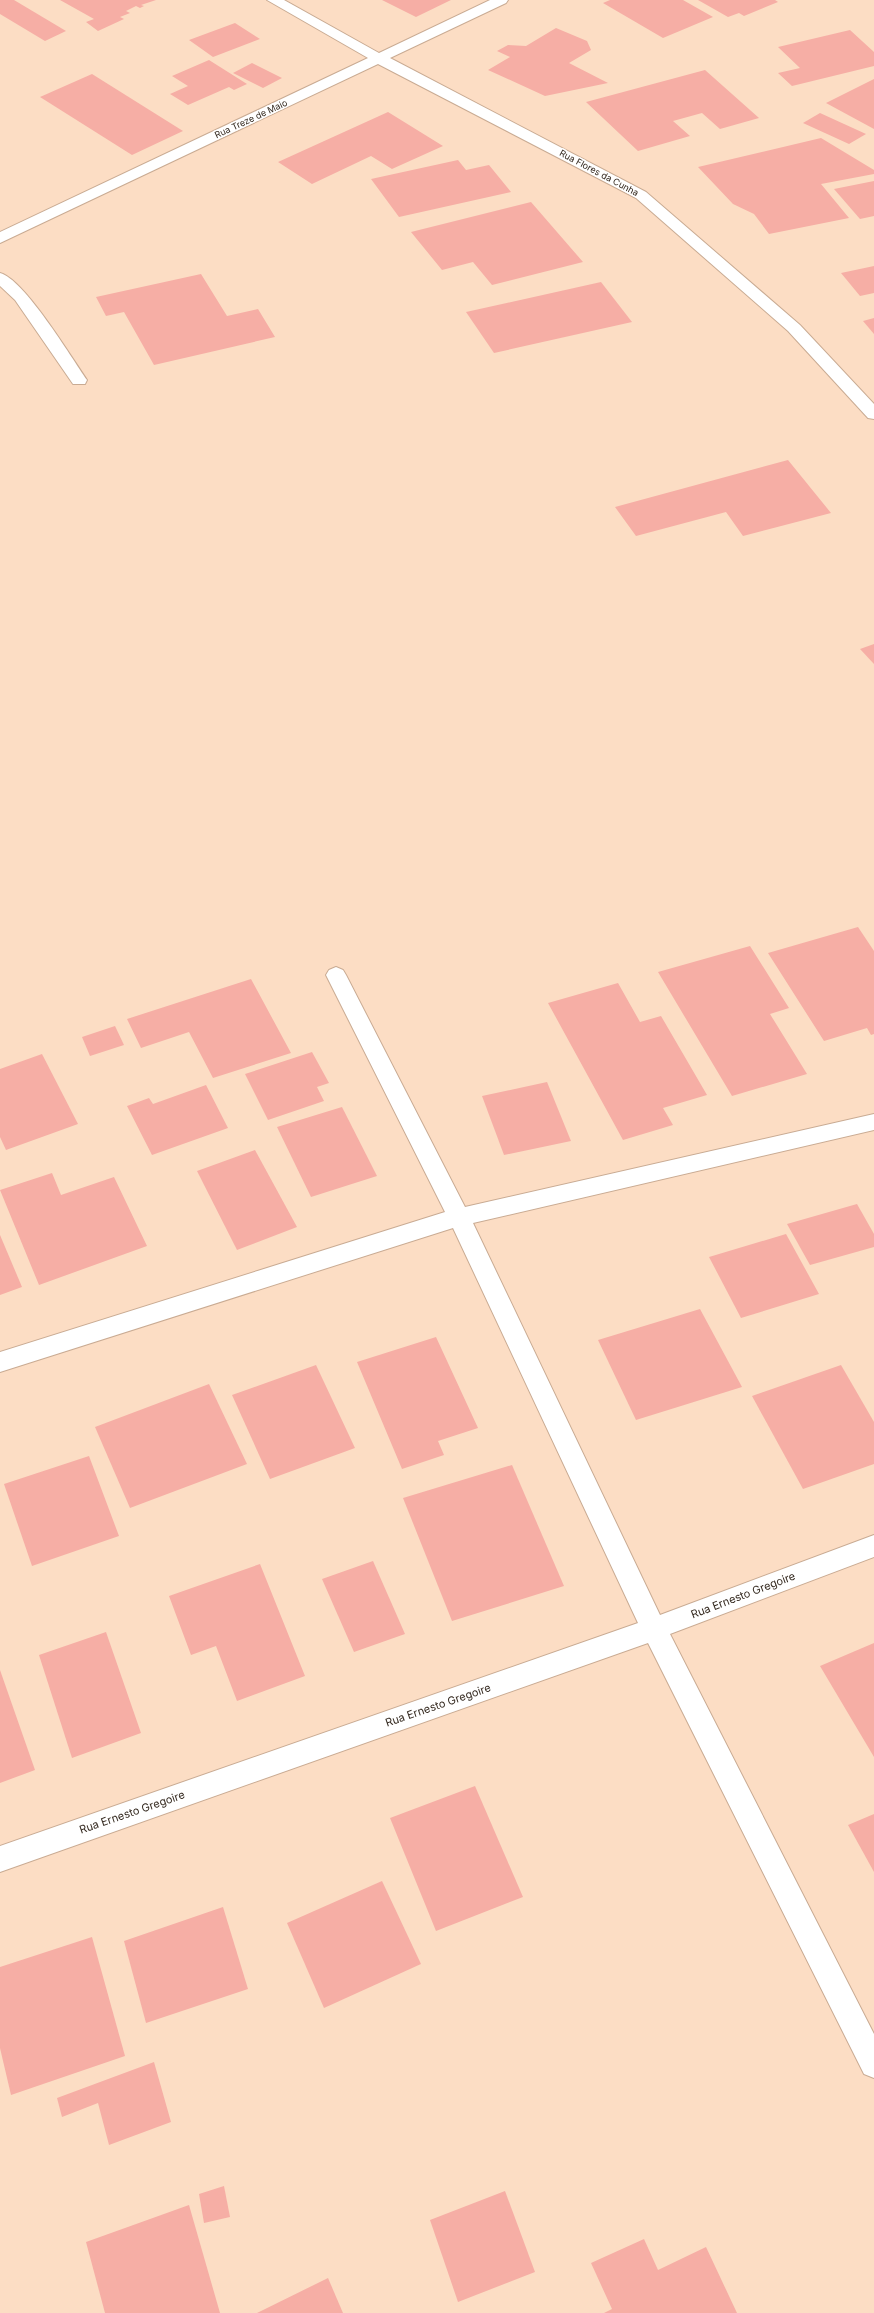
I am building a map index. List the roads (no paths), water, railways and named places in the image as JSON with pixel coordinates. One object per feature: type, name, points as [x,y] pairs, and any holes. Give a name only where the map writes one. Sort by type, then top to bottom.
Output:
[{"type":"street","name":"Rua Flores da Cunha","points":[[274,0],[378,58],[641,195],[794,328],[874,414]]},
{"type":"street","name":"Rua Treze de Maio","points":[[0,238],[501,0]]},
{"type":"street","points":[[0,278],[21,297],[79,380]]},
{"type":"street","points":[[336,975],[459,1217],[654,1629],[874,2064]]},
{"type":"street","points":[[0,1362],[459,1217],[874,1122]]},
{"type":"street","name":"Rua Ernesto Gregoire","points":[[0,1859],[654,1629],[874,1546]]}]
